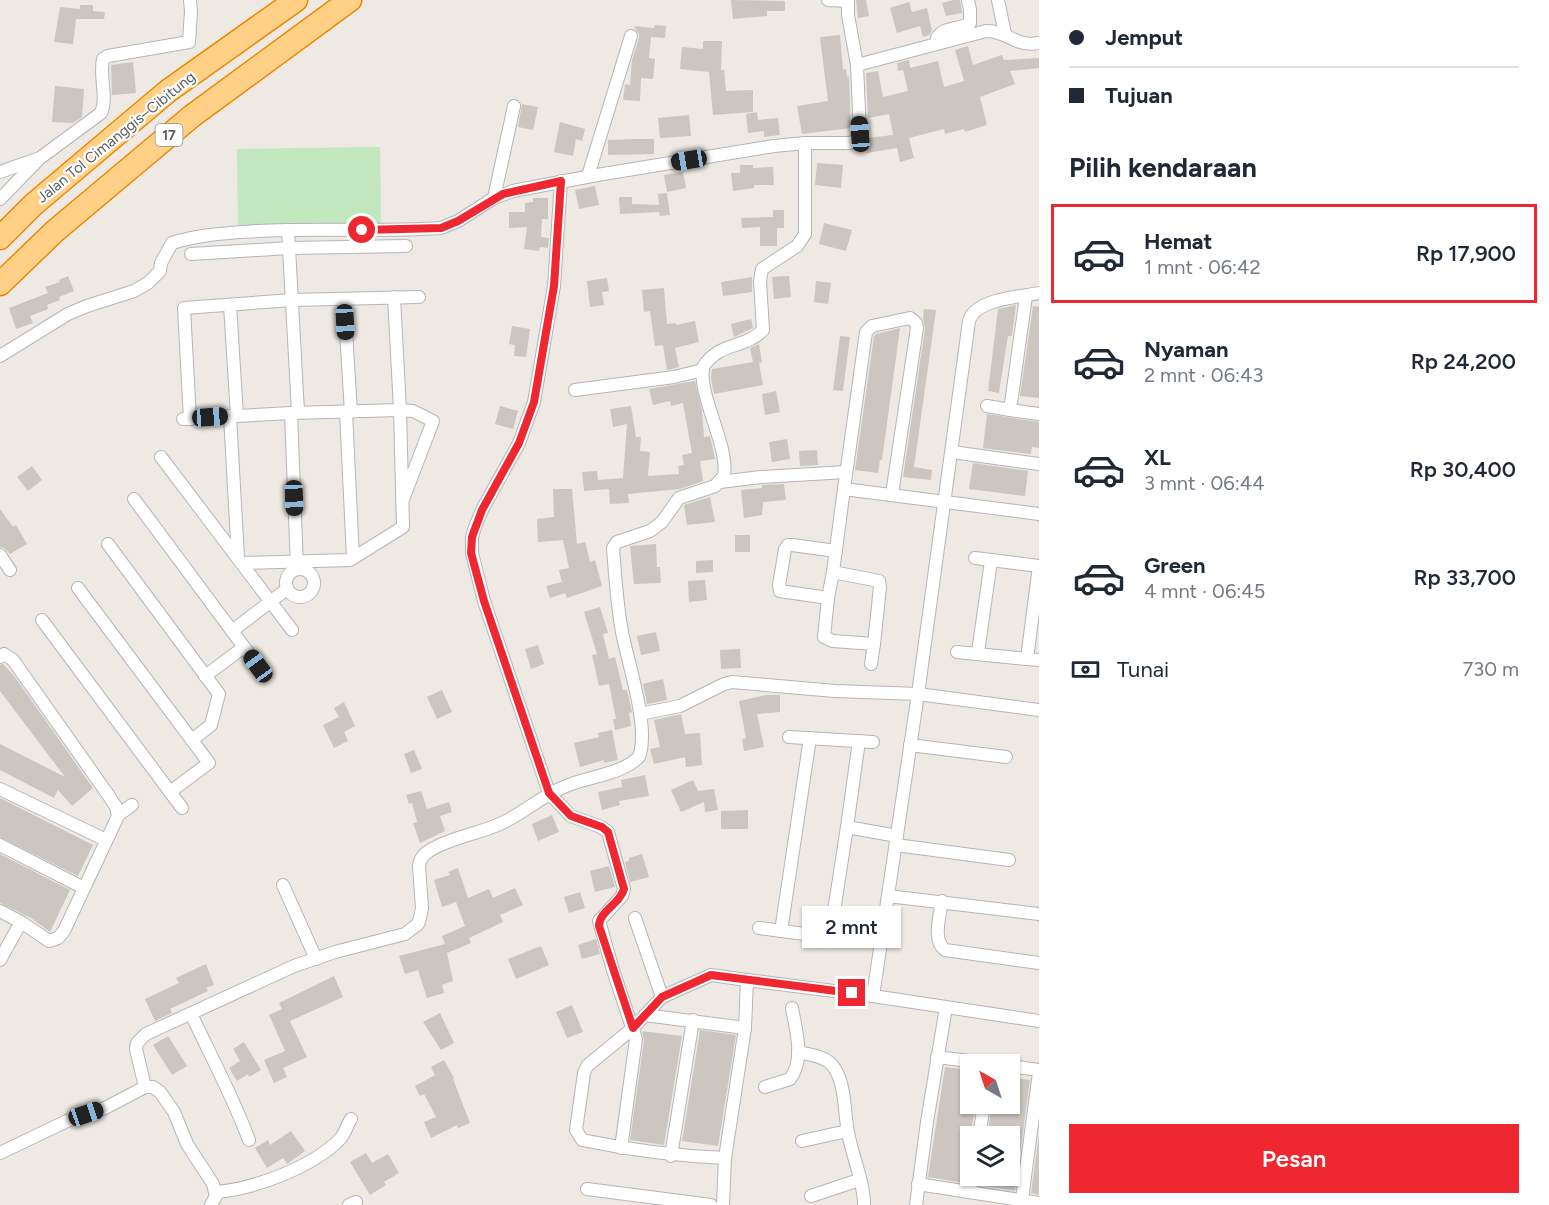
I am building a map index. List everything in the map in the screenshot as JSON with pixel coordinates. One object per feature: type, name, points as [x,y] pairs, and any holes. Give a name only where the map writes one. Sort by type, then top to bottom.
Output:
[{"type":"highway","name":"Jalan Tol Cimanggis–Cibitung","points":[[0,238],[34,204],[168,91],[296,0]]},
{"type":"highway","name":"Jalan Tol Cimanggis–Cibitung","points":[[0,284],[54,231],[192,116],[350,0]]},
{"type":"street","points":[[0,199],[39,158],[101,113],[104,105],[101,70],[103,59],[108,56],[189,42],[190,0]]},
{"type":"street","points":[[0,356],[68,314],[142,288],[156,277],[170,246],[199,236],[288,230],[441,228],[458,221],[494,198],[513,191],[561,181],[774,146],[850,143],[860,137],[857,65],[848,15],[849,0],[828,0]]},
{"type":"street","points":[[938,43],[937,38],[942,32],[964,27],[970,23],[968,0]]},
{"type":"street","points":[[998,0],[1005,34]]},
{"type":"street","points":[[857,65],[986,31],[1005,34],[1020,44],[1039,44]]},
{"type":"street","points":[[588,176],[631,36]]},
{"type":"street","points":[[494,198],[514,106]]},
{"type":"street","points":[[144,1087],[136,1049],[137,1043],[146,1034],[294,966],[335,952],[396,938],[413,929],[420,918],[422,908],[419,866],[423,856],[447,842],[508,821],[549,793],[632,763],[641,752],[640,714],[622,632],[613,548],[617,542],[644,534],[657,527],[679,498],[715,486],[720,482],[724,471],[703,381],[703,370],[717,352],[751,339],[763,330],[760,281],[762,269],[797,246],[805,234],[805,143]]},
{"type":"street","points":[[0,172],[39,158]]},
{"type":"street","points":[[561,181],[554,286],[534,402],[519,443],[482,510],[472,537],[471,553],[484,601],[549,793],[571,816],[602,827],[608,832],[624,889],[622,896],[601,918],[599,926],[633,1028],[636,1044],[621,1148]]},
{"type":"street","points":[[288,230],[292,300],[297,565],[286,581],[287,589],[293,596],[302,597],[309,593],[314,585],[312,577],[297,565]]},
{"type":"street","points":[[191,254],[289,248],[406,246]]},
{"type":"street","points":[[873,996],[918,694],[970,314],[984,304],[1039,293]]},
{"type":"street","points":[[1010,410],[1026,296]]},
{"type":"street","points":[[240,561],[297,565],[350,560],[403,527],[394,297]]},
{"type":"street","points":[[402,502],[433,421],[413,411],[295,413],[186,419],[184,308],[292,300],[419,297]]},
{"type":"street","points":[[344,299],[353,558]]},
{"type":"street","points":[[230,305],[240,561]]},
{"type":"street","points":[[874,644],[833,641],[824,637],[828,598],[866,332],[872,326],[910,318],[917,327],[892,494]]},
{"type":"street","points":[[575,390],[655,380],[703,370]]},
{"type":"street","points":[[987,406],[1039,414]]},
{"type":"street","points":[[951,452],[1039,464]]},
{"type":"street","points":[[161,456],[292,630]]},
{"type":"street","points":[[720,482],[846,472]]},
{"type":"street","points":[[844,489],[1039,514]]},
{"type":"street","points":[[134,499],[258,666]]},
{"type":"street","points":[[108,544],[219,694],[211,725],[192,740]]},
{"type":"street","points":[[828,598],[780,591],[785,549],[788,545],[836,550]]},
{"type":"street","points":[[0,555],[10,570]]},
{"type":"street","points":[[957,652],[978,652],[1033,659],[1039,566],[975,558]]},
{"type":"street","points":[[978,652],[991,561]]},
{"type":"street","points":[[833,572],[879,580],[871,664]]},
{"type":"street","points":[[78,588],[209,763],[170,792]]},
{"type":"street","points":[[232,631],[287,589]]},
{"type":"street","points":[[42,620],[182,808]]},
{"type":"street","points":[[205,676],[244,647]]},
{"type":"street","points":[[0,657],[4,654],[13,660],[109,796],[118,815]]},
{"type":"street","points":[[640,714],[680,706],[732,682],[835,691],[918,694],[1039,710]]},
{"type":"street","points":[[789,737],[873,742]]},
{"type":"street","points":[[781,931],[810,738]]},
{"type":"street","points":[[759,928],[836,938],[847,827],[859,741]]},
{"type":"street","points":[[910,746],[1006,757]]},
{"type":"street","points":[[0,789],[106,840]]},
{"type":"street","points":[[0,911],[21,921],[49,941],[58,938],[64,931],[82,887],[118,815],[132,805]]},
{"type":"street","points":[[847,827],[897,841],[1009,860]]},
{"type":"street","points":[[0,844],[82,887]]},
{"type":"street","points":[[283,885],[316,959]]},
{"type":"street","points":[[888,896],[1039,914]]},
{"type":"street","points":[[942,901],[938,938],[940,946],[945,950],[1039,963]]},
{"type":"street","points":[[635,918],[662,997]]},
{"type":"street","points":[[0,960],[21,921]]},
{"type":"street","points":[[725,1158],[671,1155],[621,1148],[582,1140],[576,1130],[587,1066],[633,1028],[662,997],[711,975],[1039,1021]]},
{"type":"street","points":[[723,1205],[725,1158],[745,1028],[747,980]]},
{"type":"street","points":[[916,1205],[946,1007]]},
{"type":"street","points":[[765,1087],[790,1079],[796,1067],[798,1052],[792,1008]]},
{"type":"street","points":[[191,1014],[237,1108],[249,1140]]},
{"type":"street","points":[[645,1015],[745,1028]]},
{"type":"street","points":[[671,1155],[693,1020]]},
{"type":"street","points":[[798,1052],[823,1058],[836,1070],[844,1102],[847,1131],[864,1192],[864,1205]]},
{"type":"street","points":[[937,1057],[960,1060]]},
{"type":"street","points":[[1020,1068],[1039,1072],[1022,1199]]},
{"type":"street","points":[[0,1153],[67,1121],[105,1108],[144,1087],[153,1087],[160,1092],[174,1112],[187,1144],[213,1184],[216,1192],[211,1205]]},
{"type":"street","points":[[216,1192],[249,1186],[307,1163],[342,1138],[351,1119]]},
{"type":"street","points":[[802,1141],[847,1131]]},
{"type":"street","points":[[812,1196],[859,1180]]},
{"type":"street","points":[[918,1184],[1039,1203]]},
{"type":"street","points":[[970,1191],[971,1186]]},
{"type":"street","points":[[586,1189],[624,1199],[711,1205]]},
{"type":"green space","points":[[380,147],[381,226],[238,228],[237,149]]},
{"type":"building","points":[[731,0],[785,1],[785,11],[767,11],[767,16],[733,19]]},
{"type":"building","points":[[856,0],[866,0],[869,16],[858,18]]},
{"type":"building","points":[[960,0],[962,13],[946,16],[942,3]]},
{"type":"building","points":[[909,2],[912,12],[927,8],[932,31],[929,35],[923,37],[920,26],[897,33],[890,8]]},
{"type":"building","points":[[80,5],[93,5],[93,11],[105,12],[104,19],[76,19],[73,44],[54,42],[60,7],[80,9]]},
{"type":"building","points":[[655,25],[666,26],[665,38],[651,37],[649,58],[655,59],[653,79],[641,78],[640,101],[623,100],[625,84],[630,85],[632,60],[639,38],[634,26],[654,28]]},
{"type":"building","points":[[840,35],[843,70],[846,69],[847,77],[849,76],[851,128],[802,134],[797,106],[828,101],[820,37]]},
{"type":"building","points":[[703,41],[722,41],[721,70],[724,70],[726,91],[753,90],[753,112],[713,115],[709,72],[680,69],[682,47],[703,49]]},
{"type":"building","points":[[968,46],[973,65],[1002,55],[1004,60],[1039,58],[1039,68],[1010,71],[1015,84],[980,97],[987,125],[965,132],[964,129],[945,134],[944,129],[909,138],[914,158],[900,162],[897,148],[867,153],[867,138],[893,135],[889,114],[868,118],[866,73],[878,71],[883,97],[908,91],[903,70],[898,71],[897,63],[909,60],[910,68],[938,61],[944,87],[964,81],[955,50]]},
{"type":"building","points":[[133,62],[136,93],[112,95],[111,65]]},
{"type":"building","points":[[55,86],[84,89],[82,117],[73,123],[52,122]]},
{"type":"building","points":[[522,104],[538,107],[533,130],[518,127]]},
{"type":"building","points":[[757,112],[758,120],[778,118],[780,135],[764,137],[764,131],[748,133],[746,114]]},
{"type":"building","points":[[689,115],[691,136],[660,138],[658,118]]},
{"type":"building","points":[[560,122],[585,129],[582,141],[576,139],[573,156],[554,152]]},
{"type":"building","points":[[654,139],[654,154],[608,155],[608,140]]},
{"type":"building","points":[[817,163],[843,165],[841,188],[815,185]]},
{"type":"building","points":[[740,165],[753,165],[753,168],[773,167],[774,185],[754,185],[754,188],[733,191],[731,173],[740,173]]},
{"type":"building","points":[[683,172],[686,188],[667,192],[664,175]]},
{"type":"building","points":[[595,186],[599,205],[579,209],[575,190]]},
{"type":"building","points":[[667,193],[670,215],[660,216],[659,212],[620,214],[619,197],[632,197],[632,204],[659,205],[658,194]]},
{"type":"building","points":[[533,198],[548,198],[548,219],[542,219],[541,237],[549,238],[548,248],[540,247],[539,251],[524,249],[527,227],[509,228],[509,212],[525,212],[525,203],[533,202]]},
{"type":"building","points":[[773,210],[784,210],[784,228],[777,228],[777,246],[760,246],[760,227],[742,228],[741,218],[773,217]]},
{"type":"building","points":[[824,223],[852,230],[846,251],[819,244]]},
{"type":"building","points":[[68,276],[74,291],[47,305],[48,309],[30,316],[33,323],[16,329],[9,308],[48,293],[45,287],[60,282],[59,280]]},
{"type":"building","points":[[789,276],[791,297],[774,299],[772,277]]},
{"type":"building","points":[[752,277],[752,292],[723,296],[721,282]]},
{"type":"building","points":[[607,278],[609,291],[602,292],[604,305],[590,307],[587,281]]},
{"type":"building","points":[[816,281],[831,283],[828,304],[814,302]]},
{"type":"building","points":[[664,288],[667,324],[676,323],[676,325],[695,321],[699,342],[675,348],[679,367],[667,370],[663,345],[655,346],[650,311],[644,312],[642,290]]},
{"type":"building","points":[[1016,305],[1012,336],[1008,336],[999,393],[988,391],[998,309]]},
{"type":"building","points":[[1033,306],[1039,307],[1039,398],[1020,396]]},
{"type":"building","points":[[924,309],[936,310],[914,467],[932,470],[931,480],[903,477],[925,329]]},
{"type":"building","points":[[751,319],[753,328],[734,337],[731,324]]},
{"type":"building","points":[[512,326],[530,329],[526,357],[514,356],[515,345],[509,344]]},
{"type":"building","points":[[900,328],[882,460],[880,460],[878,473],[855,470],[874,336]]},
{"type":"building","points":[[840,336],[850,337],[843,391],[833,390]]},
{"type":"building","points":[[759,344],[762,362],[759,363],[763,385],[714,394],[712,369],[753,362],[750,348]]},
{"type":"building","points":[[695,381],[702,411],[704,437],[710,436],[715,459],[700,461],[703,481],[680,489],[628,494],[629,503],[610,504],[609,489],[584,491],[582,472],[597,471],[598,480],[623,478],[627,424],[613,427],[610,409],[631,406],[636,437],[641,437],[640,451],[650,452],[648,476],[679,474],[678,466],[684,465],[682,455],[692,453],[683,403],[671,406],[670,401],[653,405],[649,389]]},
{"type":"building","points":[[776,391],[780,412],[765,415],[762,394]]},
{"type":"building","points":[[500,406],[518,411],[513,429],[495,424]]},
{"type":"building","points":[[987,414],[1039,422],[1039,448],[1032,447],[1031,454],[983,448]]},
{"type":"building","points":[[787,439],[790,459],[772,462],[769,442]]},
{"type":"building","points":[[817,450],[818,465],[800,466],[799,451]]},
{"type":"building","points":[[973,463],[1028,471],[1025,496],[969,489]]},
{"type":"building","points":[[32,466],[42,480],[28,491],[17,477]]},
{"type":"building","points":[[784,484],[786,500],[763,502],[762,515],[744,518],[741,490],[762,488],[762,485]]},
{"type":"building","points":[[553,489],[572,489],[577,544],[585,542],[590,562],[595,560],[602,586],[567,598],[565,593],[550,598],[546,586],[562,582],[559,570],[569,568],[563,540],[538,542],[537,519],[554,517]]},
{"type":"building","points":[[710,497],[715,522],[687,525],[684,505]]},
{"type":"building","points":[[0,509],[13,527],[16,525],[27,544],[10,554],[0,547]]},
{"type":"building","points":[[735,535],[750,535],[750,552],[735,552]]},
{"type":"building","points":[[656,544],[657,567],[660,567],[661,583],[634,584],[630,546]]},
{"type":"building","points":[[713,560],[713,572],[696,573],[696,561]]},
{"type":"building","points":[[705,580],[707,600],[689,602],[688,581]]},
{"type":"building","points":[[600,607],[608,633],[603,634],[609,659],[615,657],[623,690],[627,690],[632,712],[629,713],[631,726],[615,730],[613,719],[616,719],[609,684],[599,686],[592,655],[597,654],[584,612]]},
{"type":"building","points":[[656,632],[660,651],[641,655],[637,636]]},
{"type":"building","points":[[538,645],[544,664],[531,669],[525,649]]},
{"type":"building","points":[[740,649],[741,668],[721,669],[720,650]]},
{"type":"building","points":[[3,664],[15,677],[93,788],[72,806],[58,790],[54,798],[0,770],[0,744],[65,777],[0,691],[0,665]]},
{"type":"building","points":[[663,679],[667,700],[647,704],[643,684]]},
{"type":"building","points":[[442,690],[452,712],[437,719],[427,697]]},
{"type":"building","points":[[766,695],[780,695],[780,712],[757,714],[764,747],[744,751],[742,739],[746,738],[739,701]]},
{"type":"building","points":[[344,702],[355,726],[344,732],[348,741],[334,748],[323,725],[339,717],[334,708]]},
{"type":"building","points":[[681,714],[685,734],[700,733],[702,765],[686,767],[685,757],[654,764],[650,749],[660,747],[654,720]]},
{"type":"building","points":[[612,730],[618,760],[604,763],[604,760],[580,767],[574,743],[599,737],[598,733]]},
{"type":"building","points":[[414,750],[422,769],[411,773],[404,754]]},
{"type":"building","points":[[645,775],[649,796],[619,801],[620,805],[602,810],[598,792],[622,787],[621,780]]},
{"type":"building","points":[[693,780],[698,791],[714,789],[718,810],[705,812],[704,802],[681,812],[671,790]]},
{"type":"building","points":[[421,791],[427,809],[449,802],[452,812],[440,816],[445,831],[420,843],[413,823],[417,822],[412,803],[409,804],[406,795]]},
{"type":"building","points":[[0,798],[93,845],[78,876],[0,837]]},
{"type":"building","points":[[748,810],[748,829],[721,829],[721,811]]},
{"type":"building","points":[[552,815],[559,832],[538,841],[532,824]]},
{"type":"building","points":[[0,854],[70,890],[50,932],[31,918],[0,903]]},
{"type":"building","points":[[642,854],[649,877],[630,882],[625,862],[629,861],[629,858]]},
{"type":"building","points":[[609,866],[615,887],[595,892],[590,871]]},
{"type":"building","points":[[458,868],[468,898],[489,889],[493,898],[515,888],[523,905],[500,915],[503,922],[469,938],[471,943],[447,953],[453,981],[442,985],[444,993],[427,998],[418,970],[405,974],[399,956],[445,944],[442,936],[465,926],[456,902],[442,907],[434,880],[450,875],[448,872]]},
{"type":"building","points":[[580,892],[585,908],[569,913],[564,897]]},
{"type":"building","points":[[596,939],[600,954],[582,959],[578,945]]},
{"type":"building","points":[[541,946],[549,965],[516,979],[508,959]]},
{"type":"building","points":[[206,964],[214,985],[206,988],[208,991],[170,1009],[172,1013],[155,1021],[145,999],[179,983],[176,978]]},
{"type":"building","points":[[334,976],[343,997],[290,1021],[307,1057],[283,1068],[287,1077],[274,1083],[264,1060],[285,1051],[269,1015],[282,1009],[279,1003]]},
{"type":"building","points":[[572,1005],[583,1032],[567,1038],[556,1012]]},
{"type":"building","points":[[440,1013],[454,1043],[441,1050],[423,1022]]},
{"type":"building","points":[[700,1030],[736,1035],[718,1146],[682,1141]]},
{"type":"building","points":[[642,1031],[682,1036],[664,1145],[630,1140],[644,1040]]},
{"type":"building","points":[[168,1036],[187,1066],[172,1075],[153,1045]]},
{"type":"building","points":[[244,1042],[261,1070],[237,1081],[229,1068],[240,1061],[233,1049]]},
{"type":"building","points":[[444,1060],[454,1078],[470,1123],[458,1128],[457,1125],[431,1138],[424,1122],[436,1117],[424,1094],[420,1096],[415,1086],[435,1075],[431,1067]]},
{"type":"building","points":[[945,1067],[960,1069],[960,1114],[974,1114],[972,1126],[960,1126],[960,1182],[928,1177]]},
{"type":"building","points":[[1020,1078],[1030,1080],[1020,1154],[1020,1126],[989,1126],[990,1114],[1020,1114]]},
{"type":"building","points":[[291,1131],[305,1151],[287,1164],[283,1158],[267,1168],[255,1148],[268,1140],[270,1145]]},
{"type":"building","points":[[1039,1135],[1039,1195],[1031,1193]]},
{"type":"building","points":[[366,1153],[372,1163],[388,1154],[399,1173],[384,1182],[386,1185],[370,1195],[350,1162]]},
{"type":"building","points":[[985,1186],[1016,1186],[1015,1191]]},
{"type":"route","points":[[362,230],[441,228],[458,221],[503,194],[561,181],[554,286],[534,402],[519,443],[482,510],[472,537],[471,553],[484,601],[549,793],[571,816],[602,827],[608,832],[624,893],[601,918],[599,926],[633,1028],[662,997],[711,975],[852,993]]}]
